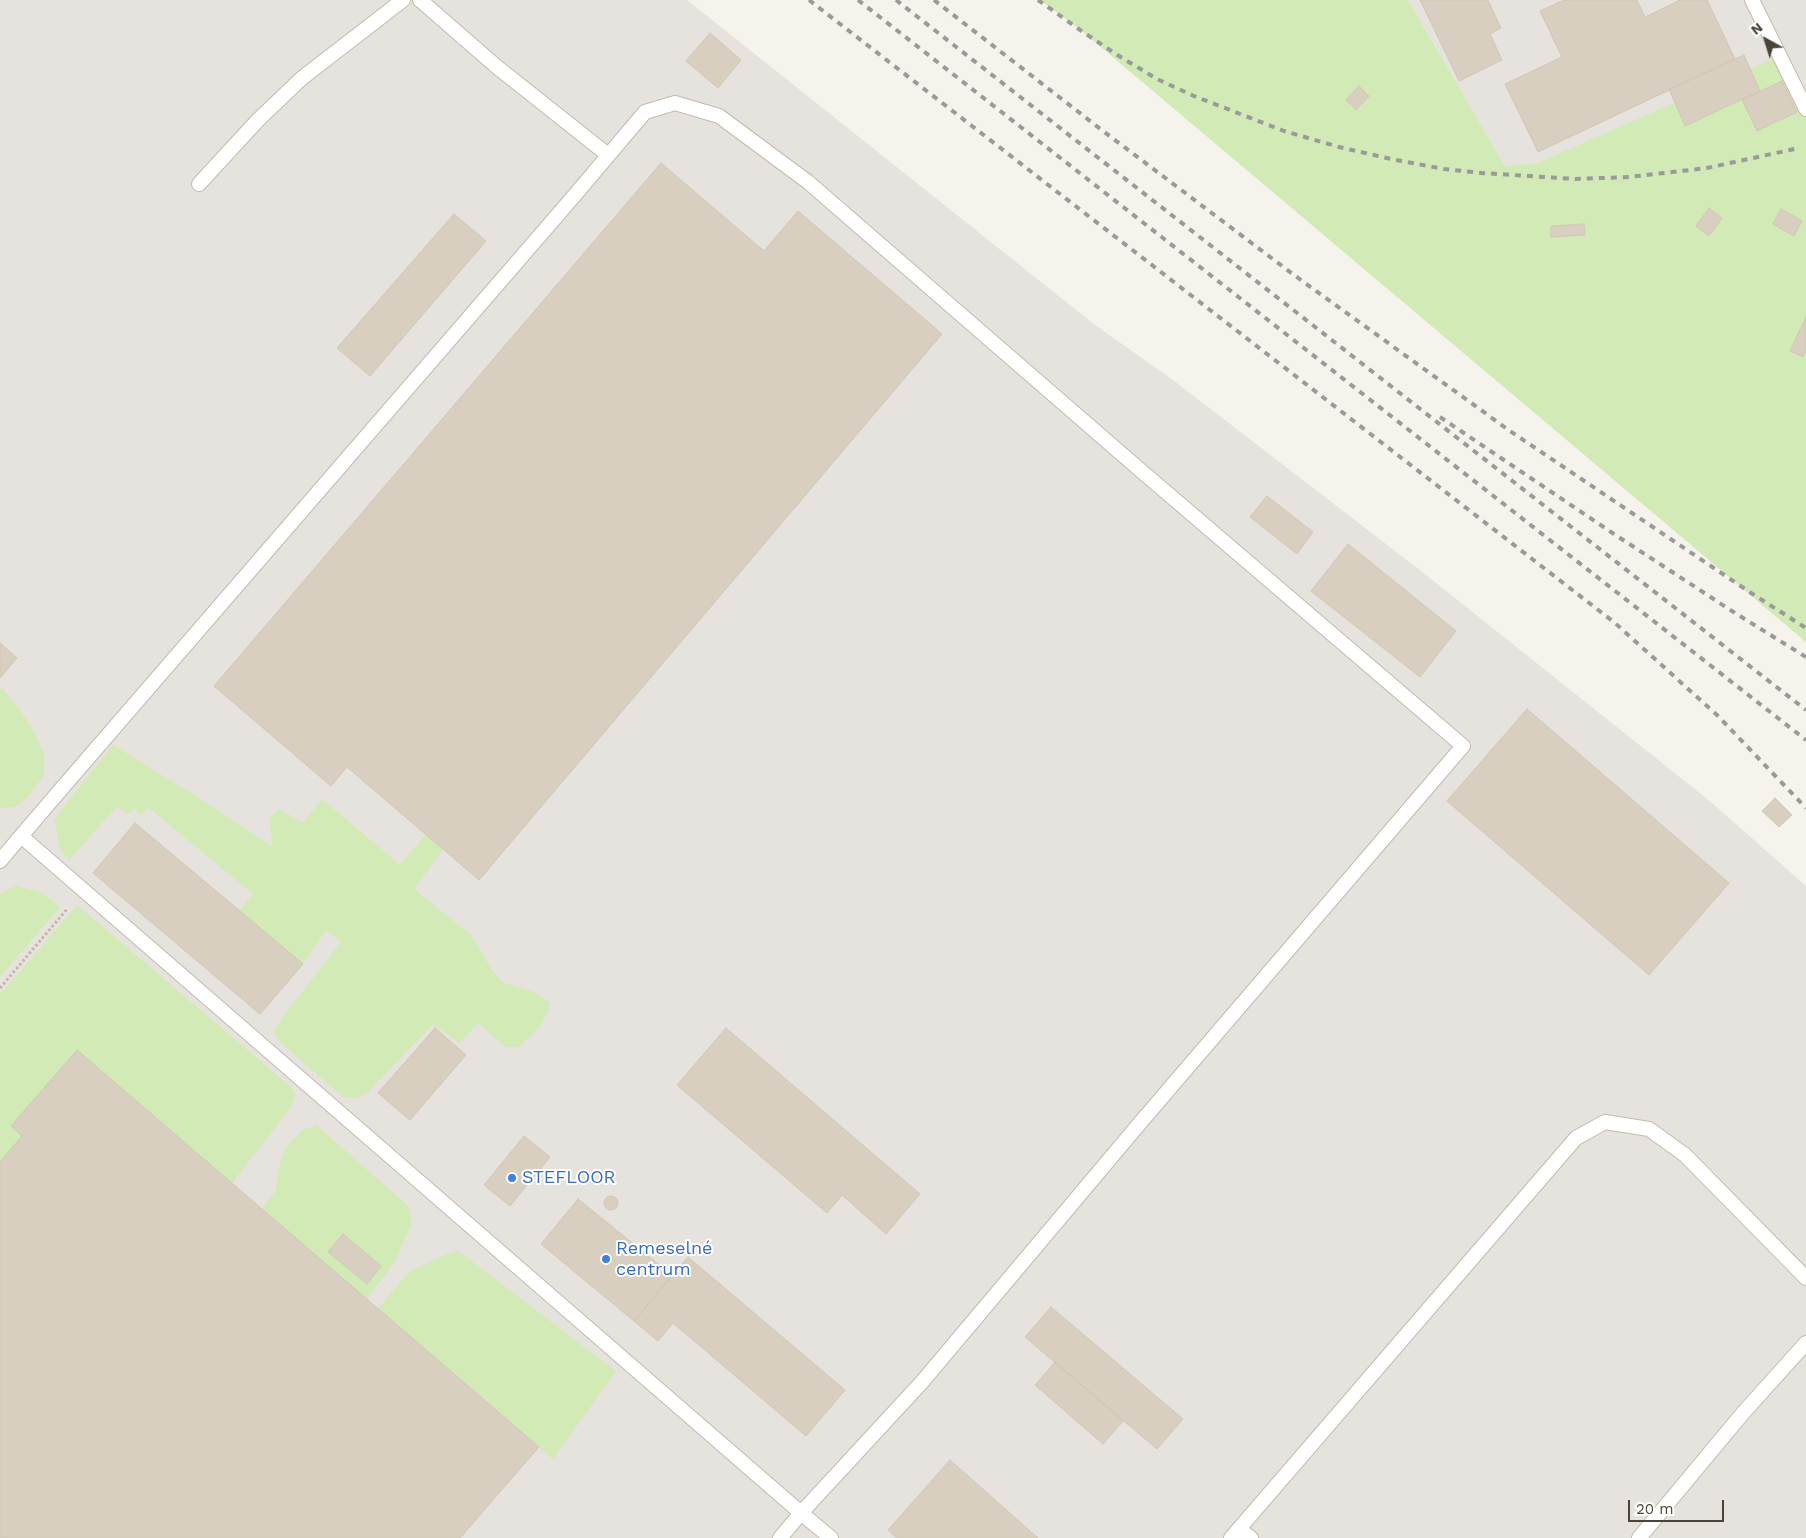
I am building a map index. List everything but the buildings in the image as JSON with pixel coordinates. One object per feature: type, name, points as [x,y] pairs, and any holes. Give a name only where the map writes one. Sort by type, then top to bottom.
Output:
[{"type":"lane","points":[[199,184],[258,120],[302,78],[403,0]]},
{"type":"lane","points":[[420,0],[497,67],[608,155]]},
{"type":"lane","points":[[1752,0],[1806,109]]},
{"type":"lane","points":[[0,860],[646,112],[675,103],[719,116],[808,182],[1139,470],[1463,746],[1134,1130],[922,1382],[780,1538]]},
{"type":"lane","points":[[21,836],[831,1538]]},
{"type":"lane","points":[[1251,1538],[1235,1533],[1576,1138],[1605,1122],[1649,1129],[1685,1155],[1806,1278]]},
{"type":"lane","points":[[1639,1538],[1743,1413],[1806,1342]]},
{"type":"path","points":[[0,988],[83,891]]},
{"type":"shaded area","points":[[0,0],[687,0],[1095,325],[1173,380],[1421,571],[1711,802],[1806,886],[1806,1538],[0,1538]]},
{"type":"shaded area","points":[[1408,0],[1806,0],[1806,109],[1538,163],[1505,166]]},
{"type":"green space","points":[[1040,0],[1408,0],[1505,166],[1538,163],[1780,56],[1806,109],[1806,642],[1083,32]]},
{"type":"green space","points":[[2,688],[20,710],[36,735],[44,755],[44,775],[27,798],[14,807],[0,808],[0,690]]},
{"type":"green space","points":[[113,745],[273,847],[269,819],[279,809],[303,823],[322,799],[400,865],[426,834],[443,849],[414,889],[472,936],[491,969],[502,982],[534,992],[550,1003],[547,1014],[538,1029],[518,1047],[506,1047],[478,1023],[459,1043],[433,1024],[366,1094],[356,1098],[343,1097],[279,1041],[274,1033],[282,1018],[341,942],[326,930],[303,964],[239,911],[253,894],[148,807],[141,815],[134,808],[128,814],[117,806],[69,860],[60,849],[54,819]]},
{"type":"green space","points":[[16,886],[40,892],[60,907],[0,977],[0,895],[4,891]]},
{"type":"green space","points":[[77,905],[293,1089],[295,1095],[291,1107],[232,1183],[77,1050],[11,1126],[22,1136],[0,1162],[0,995]]},
{"type":"green space","points":[[316,1125],[408,1206],[412,1223],[394,1263],[367,1299],[262,1209],[276,1190],[277,1174],[285,1148],[303,1130]]},
{"type":"green space","points":[[458,1251],[616,1371],[553,1459],[378,1309],[409,1272],[442,1256]]},
{"type":"railway","points":[[809,0],[1615,623],[1717,715],[1806,808]]},
{"type":"railway","points":[[858,0],[1806,740]]},
{"type":"railway","points":[[896,0],[1806,710]]},
{"type":"railway","points":[[934,0],[1103,131],[1294,275],[1510,431],[1806,628]]},
{"type":"railway","points":[[1038,0],[1119,56],[1157,79],[1194,96],[1284,131],[1339,147],[1391,159],[1444,169],[1575,179],[1629,177],[1707,168],[1799,148]]},
{"type":"railway","points":[[1440,417],[1614,534],[1806,657]]},
{"type":"place","name":"STEFLOOR","points":[[512,1178]]},
{"type":"place","name":"Remeselné centrum","points":[[606,1259]]}]
